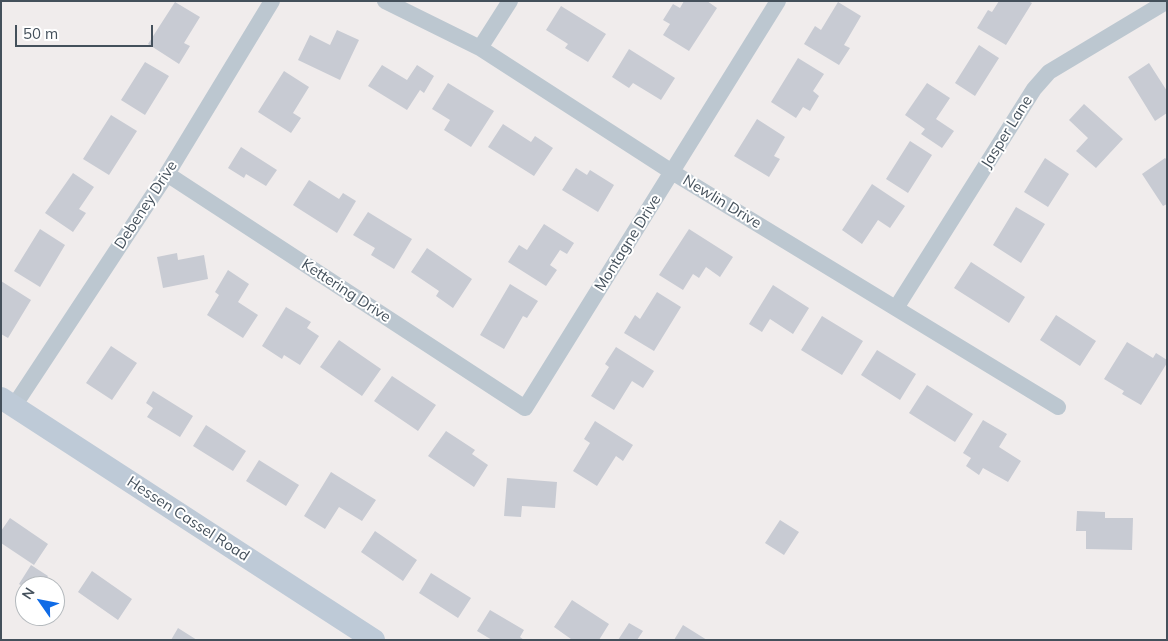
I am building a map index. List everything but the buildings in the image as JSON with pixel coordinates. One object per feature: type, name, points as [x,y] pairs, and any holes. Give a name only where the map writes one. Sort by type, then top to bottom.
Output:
[{"type":"main road","name":"Hessen Cassel Road","points":[[8,402],[374,640]]},
{"type":"street","name":"Debeney Drive","points":[[8,402],[167,174],[272,1]]},
{"type":"street","name":"Newlin Drive","points":[[386,1],[480,48],[672,172],[1058,407]]},
{"type":"street","points":[[480,48],[510,1]]},
{"type":"street","name":"Montagne Drive","points":[[525,408],[778,1]]},
{"type":"street","name":"Jasper Lane","points":[[896,308],[1034,89],[1049,72],[1165,4]]},
{"type":"street","name":"Kettering Drive","points":[[167,174],[525,408]]}]
